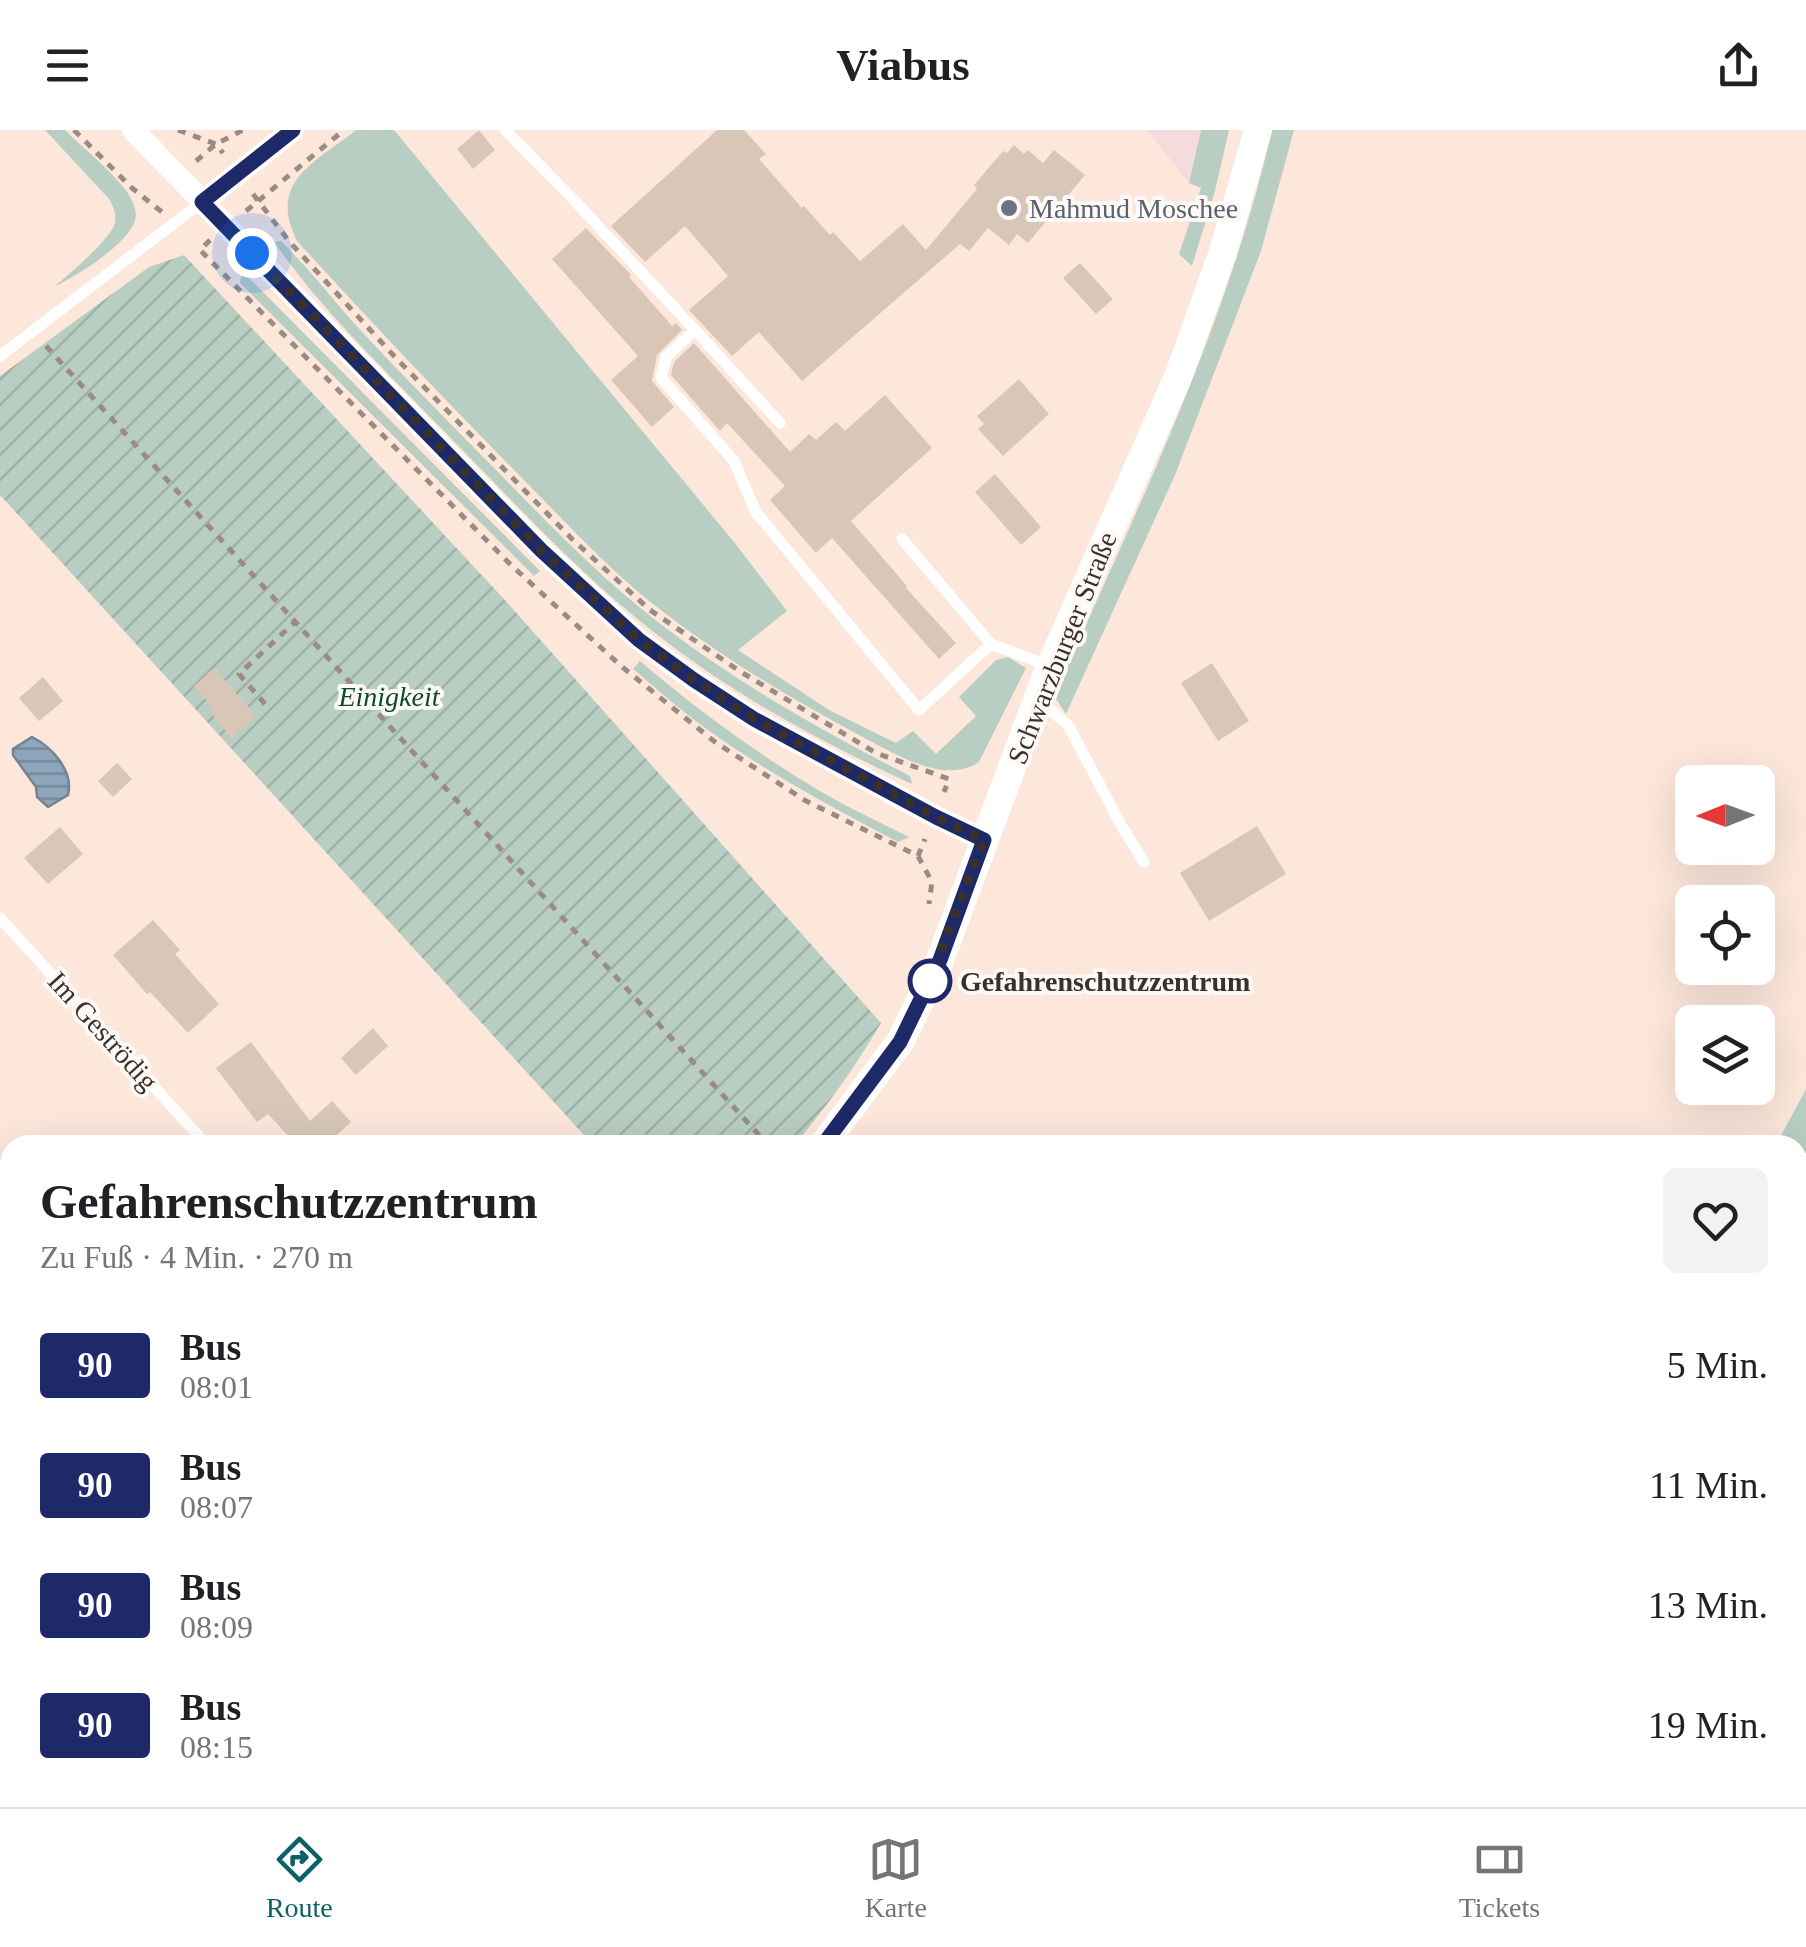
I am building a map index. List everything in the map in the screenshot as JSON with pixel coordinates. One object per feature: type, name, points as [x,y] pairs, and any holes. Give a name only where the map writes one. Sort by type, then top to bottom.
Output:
[{"type":"street","points":[[133,130],[541,550],[639,640],[754,719],[984,840]]},
{"type":"street","points":[[202,202],[294,130]]},
{"type":"street","name":"Schwarzburger Straße","points":[[830,1135],[900,1042],[940,960],[1048,671],[1178,377],[1223,252],[1258,130]]},
{"type":"lane","points":[[504,130],[696,330],[780,424]]},
{"type":"lane","points":[[0,356],[202,202]]},
{"type":"lane","points":[[696,330],[666,356],[661,378],[734,461],[756,512],[919,710],[992,644]]},
{"type":"lane","points":[[902,539],[992,644],[1036,660],[1048,671]]},
{"type":"lane","points":[[1038,699],[1068,725],[1144,862]]},
{"type":"lane","name":"Im Geströdig","points":[[0,918],[198,1135]]},
{"type":"path","points":[[74,130],[144,199],[176,222]]},
{"type":"path","points":[[178,130],[216,144],[288,240],[395,357],[572,539],[650,610],[742,672],[876,753],[948,779]]},
{"type":"path","points":[[226,226],[344,130]]},
{"type":"path","points":[[31,331],[759,1135]]},
{"type":"path","points":[[265,704],[239,674],[295,622]]},
{"type":"shaded area","points":[[1147,130],[1201,130],[1189,183]]},
{"type":"green space","points":[[45,130],[65,130],[98,160],[127,192],[136,215],[126,236],[115,246],[54,287],[106,238],[115,217],[110,200]]},
{"type":"green space","points":[[356,130],[394,130],[787,611],[738,650],[829,710],[896,743],[913,731],[936,754],[976,716],[959,697],[996,660],[1008,657],[1026,668],[979,762],[950,770],[918,764],[832,720],[698,638],[631,585],[581,538],[297,241],[289,220],[292,188],[311,164]]},
{"type":"green space","points":[[1201,130],[1229,130],[1192,266],[1179,254],[1201,188],[1189,183]]},
{"type":"green space","points":[[1272,130],[1294,130],[1261,251],[1175,475],[1066,714],[1054,696],[1205,347],[1253,204]]},
{"type":"green space","points":[[281,241],[403,376],[620,591],[698,652],[780,705],[910,776],[912,784],[744,695],[680,652],[595,583],[354,339],[274,242]]},
{"type":"green space","name":"Einigkeit","points":[[184,255],[503,598],[881,1023],[802,1135],[584,1135],[0,495],[0,376],[149,267]]},
{"type":"green space","points":[[242,271],[540,571],[534,576],[240,283]]},
{"type":"green space","points":[[640,661],[771,761],[909,837],[898,842],[728,744],[633,669]]},
{"type":"green space","points":[[1806,1089],[1806,1135],[1781,1135]]},
{"type":"water","points":[[32,737],[54,753],[68,777],[68,795],[48,807],[37,797],[36,787],[13,755],[13,749]]},
{"type":"building","points":[[479,130],[495,150],[473,169],[457,149]]},
{"type":"building","points":[[717,130],[744,130],[766,154],[759,159],[802,208],[830,235],[833,232],[860,261],[903,224],[926,250],[977,189],[974,185],[1003,151],[1007,153],[1014,145],[1024,154],[1028,150],[1043,163],[1054,150],[1085,175],[1028,243],[1017,234],[1009,245],[988,228],[969,251],[960,244],[802,381],[759,332],[732,356],[689,310],[728,276],[685,226],[645,262],[611,226]]},
{"type":"building","points":[[586,228],[672,326],[676,323],[682,330],[657,355],[652,381],[674,407],[652,427],[611,380],[638,356],[552,259]]},
{"type":"building","points":[[1080,263],[1113,299],[1096,314],[1063,278]]},
{"type":"building","points":[[694,343],[790,452],[809,434],[816,440],[836,422],[845,431],[885,395],[932,448],[851,521],[956,643],[939,659],[832,538],[816,553],[770,500],[785,486],[727,423],[720,431],[671,375],[674,362]]},
{"type":"building","points":[[1019,379],[1049,414],[1003,456],[978,429],[984,424],[977,416]]},
{"type":"building","points":[[995,474],[1041,527],[1021,545],[975,492]]},
{"type":"building","points":[[1212,663],[1249,721],[1218,741],[1181,683]]},
{"type":"building","points":[[214,668],[256,716],[232,738],[194,686]]},
{"type":"building","points":[[43,677],[63,701],[39,721],[19,698]]},
{"type":"building","points":[[117,763],[132,779],[113,797],[98,781]]},
{"type":"building","points":[[1257,826],[1286,874],[1209,921],[1180,873]]},
{"type":"building","points":[[60,827],[83,854],[48,884],[24,858]]},
{"type":"building","points":[[153,920],[180,950],[175,954],[219,1004],[188,1033],[113,955]]},
{"type":"building","points":[[373,1028],[388,1046],[356,1075],[341,1058]]},
{"type":"building","points":[[251,1042],[310,1121],[332,1101],[351,1122],[337,1135],[287,1135],[268,1114],[257,1122],[216,1068]]},
{"type":"bus line","name":"90","points":[[293,130],[202,202],[541,550],[639,640],[754,719],[984,840],[940,960],[900,1042],[831,1135]]},
{"type":"place","name":"Mahmud Moschee","points":[[1009,208]]},
{"type":"place","name":"Gefahrenschutzzentrum","points":[[930,981]]},
{"type":"route","points":[[252,253],[541,550],[639,640],[754,719],[984,840],[925,992],[930,981]]}]
